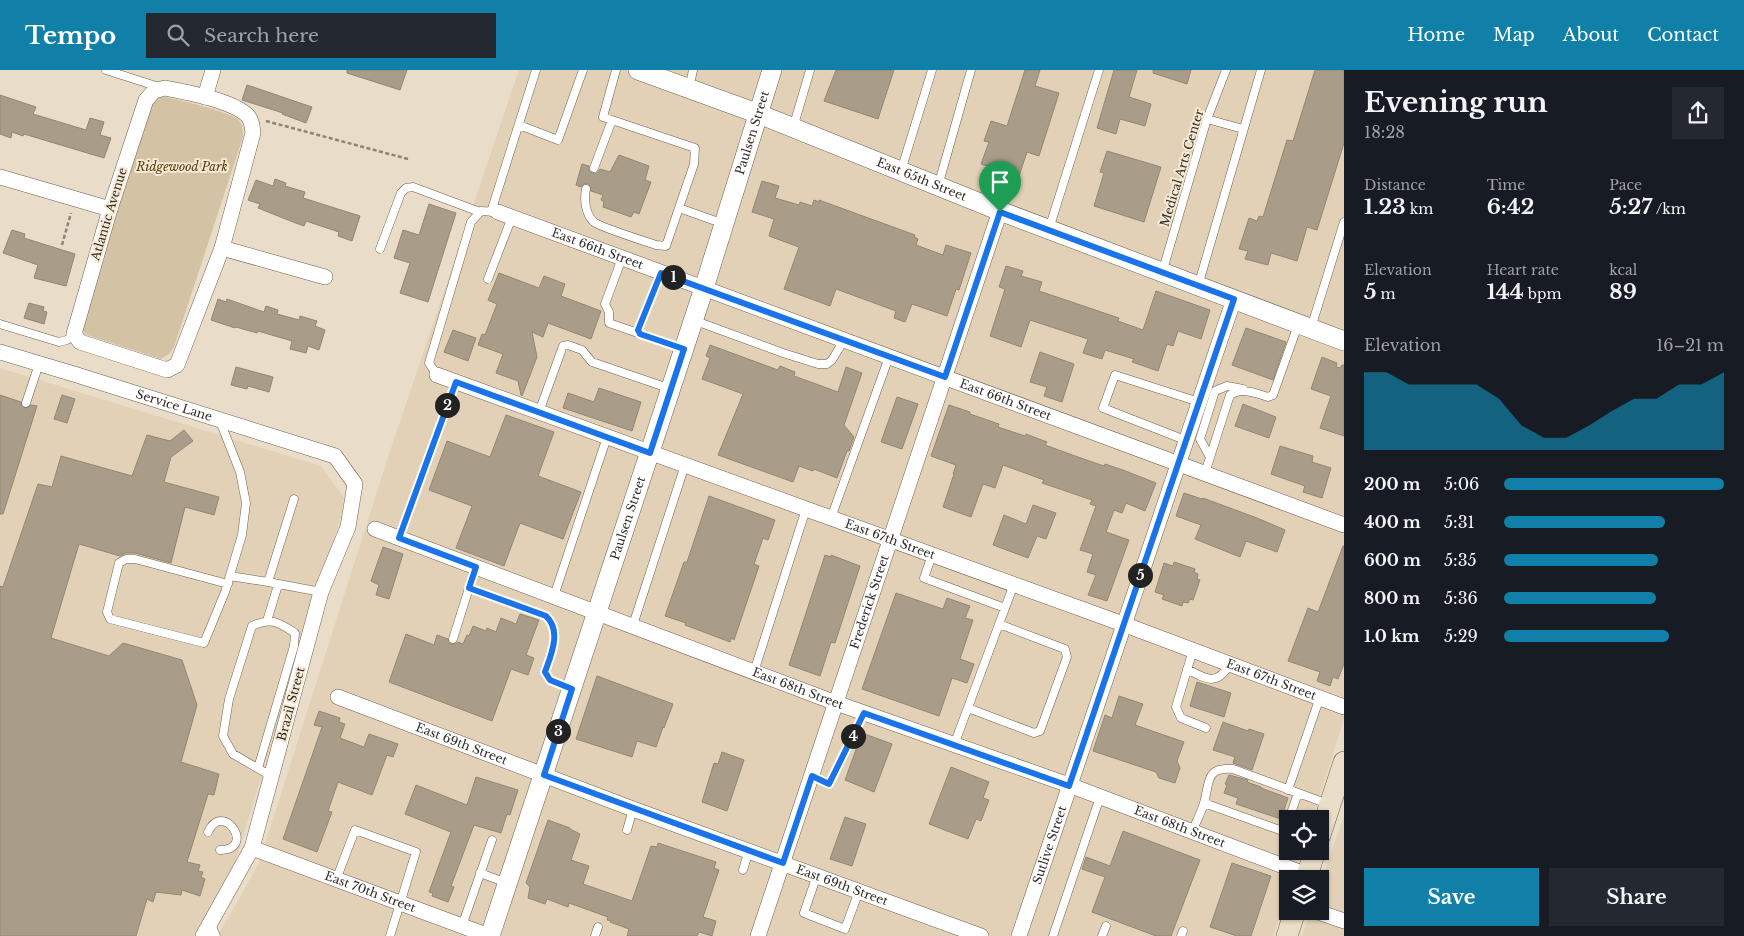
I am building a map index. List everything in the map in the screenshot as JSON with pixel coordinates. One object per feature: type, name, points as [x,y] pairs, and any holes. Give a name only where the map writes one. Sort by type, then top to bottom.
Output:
[{"type":"main road","points":[[1328,810],[1344,762]]},
{"type":"main road","points":[[1287,936],[1292,920]]},
{"type":"street","points":[[205,97],[213,70]]},
{"type":"street","name":"East 65th Street","points":[[638,70],[759,114],[1000,212],[1344,341]]},
{"type":"street","name":"Paulsen Street","points":[[489,936],[694,320],[772,70]]},
{"type":"street","points":[[74,334],[80,342],[167,370],[177,365],[222,248],[253,133],[252,125],[248,116],[228,105],[205,97],[165,88]]},
{"type":"street","name":"Atlantic Avenue","points":[[74,334],[110,209],[146,100],[154,90],[165,88]]},
{"type":"street","points":[[0,178],[110,209]]},
{"type":"street","name":"Frederick Street","points":[[758,936],[1000,212]]},
{"type":"street","name":"East 66th Street","points":[[500,214],[1344,525]]},
{"type":"street","points":[[222,248],[325,277]]},
{"type":"street","name":"Sutlive Street","points":[[1018,936],[1234,299]]},
{"type":"street","name":"Service Lane","points":[[0,352],[334,456],[344,468]]},
{"type":"street","name":"East 67th Street","points":[[437,376],[1014,584],[1344,707]]},
{"type":"street","name":"Brazil Street","points":[[202,936],[213,929],[252,848],[321,592],[348,527],[355,484],[344,468]]},
{"type":"street","name":"East 68th Street","points":[[375,529],[836,703],[1100,797],[1288,870]]},
{"type":"street","name":"East 69th Street","points":[[338,697],[633,809],[981,936]]},
{"type":"street","name":"East 70th Street","points":[[252,848],[489,936]]},
{"type":"street","points":[[1329,916],[1344,921]]},
{"type":"lane","points":[[106,70],[165,88]]},
{"type":"lane","points":[[488,279],[519,125],[536,70]]},
{"type":"lane","points":[[519,125],[558,140],[583,70]]},
{"type":"lane","points":[[586,189],[587,212],[594,222],[656,245],[666,246],[694,164],[696,148],[603,117],[616,70]]},
{"type":"lane","points":[[689,89],[693,70]]},
{"type":"lane","points":[[792,128],[810,70]]},
{"type":"lane","points":[[901,172],[932,70]]},
{"type":"lane","points":[[938,186],[971,70]]},
{"type":"lane","points":[[1049,229],[1099,70]]},
{"type":"lane","name":"Medical Arts Center","points":[[1162,273],[1207,119],[1226,70]]},
{"type":"lane","points":[[1198,286],[1261,70]]},
{"type":"lane","points":[[1207,119],[1243,129]]},
{"type":"lane","points":[[594,168],[612,120]]},
{"type":"lane","points":[[380,249],[401,193],[406,188],[413,188],[480,212],[500,214]]},
{"type":"lane","points":[[679,208],[725,224]]},
{"type":"lane","points":[[437,376],[429,363],[471,222],[480,212]]},
{"type":"lane","points":[[1210,457],[1200,439],[1215,392],[1227,386],[1268,397],[1273,395],[1305,327],[1344,222]]},
{"type":"lane","points":[[622,258],[605,304],[609,312],[609,323],[684,349]]},
{"type":"lane","points":[[640,334],[638,330],[661,273]]},
{"type":"lane","points":[[694,320],[818,364],[827,364],[832,360],[844,340]]},
{"type":"lane","points":[[0,324],[59,342],[67,340],[74,334]]},
{"type":"lane","points":[[539,412],[562,346],[568,345],[582,350],[592,362],[671,389]]},
{"type":"lane","points":[[831,518],[889,357]]},
{"type":"lane","points":[[26,403],[39,364]]},
{"type":"lane","points":[[1185,440],[1102,408],[1115,375],[1198,402]]},
{"type":"lane","points":[[399,538],[456,382]]},
{"type":"lane","points":[[1205,474],[1230,394],[1237,391],[1249,391]]},
{"type":"lane","points":[[219,420],[240,472],[246,503],[242,535],[229,580],[204,643],[110,619],[107,612],[118,564],[126,558],[229,580],[268,582],[321,592]]},
{"type":"lane","points":[[554,596],[607,437]]},
{"type":"lane","points":[[633,625],[685,465]]},
{"type":"lane","points":[[268,582],[294,499]]},
{"type":"lane","points":[[754,672],[806,509]]},
{"type":"lane","points":[[932,555],[924,578],[1005,608]]},
{"type":"lane","points":[[453,638],[476,567]]},
{"type":"lane","points":[[954,745],[1014,584]]},
{"type":"lane","points":[[267,621],[278,585]]},
{"type":"lane","points":[[469,588],[546,616],[552,622],[555,632],[545,672],[550,680],[572,689]]},
{"type":"lane","points":[[258,768],[294,646],[295,633],[277,622],[267,621],[252,626],[230,699],[223,736],[234,754],[271,776]]},
{"type":"lane","points":[[968,708],[1034,733],[1040,731],[1067,656],[1065,649],[999,624]]},
{"type":"lane","points":[[1193,650],[1176,707],[1181,718],[1206,728]]},
{"type":"lane","points":[[1187,670],[1208,679],[1217,679],[1223,675],[1230,664]]},
{"type":"lane","points":[[1288,790],[1320,697]]},
{"type":"lane","points":[[812,776],[829,784],[864,713]]},
{"type":"lane","points":[[1192,832],[1204,803],[1211,776],[1216,770],[1222,768],[1233,769],[1330,805]]},
{"type":"lane","points":[[1293,810],[1298,794]]},
{"type":"lane","points":[[1053,936],[1100,797]]},
{"type":"lane","points":[[1204,803],[1279,827]]},
{"type":"lane","points":[[627,830],[633,809]]},
{"type":"lane","points":[[208,832],[218,822],[227,822],[232,825],[236,833],[235,842],[229,849],[220,850]]},
{"type":"lane","points":[[336,880],[355,830],[416,852],[390,936]]},
{"type":"lane","points":[[462,926],[492,840]]},
{"type":"lane","points":[[235,842],[252,848]]},
{"type":"lane","points":[[743,870],[749,850]]},
{"type":"lane","points":[[480,873],[508,883]]},
{"type":"lane","points":[[817,876],[804,913],[846,929],[859,891]]},
{"type":"lane","points":[[1102,936],[1106,926]]},
{"type":"lane","points":[[594,936],[598,927]]},
{"type":"path","points":[[248,116],[408,159]]},
{"type":"path","points":[[62,245],[75,199]]},
{"type":"shaded area","points":[[519,70],[1344,70],[1344,719],[1315,810],[1279,810],[1279,860],[1298,860],[1295,870],[1279,870],[1279,917],[1273,936],[218,936],[259,863],[389,454]]},
{"type":"shaded area","points":[[0,368],[321,466],[344,498],[340,520],[229,882],[194,936],[0,936]]},
{"type":"shaded area","points":[[1344,816],[1344,936],[1302,936],[1308,920],[1329,920],[1329,870],[1325,870]]},
{"type":"green space","name":"Ridgewood Park","points":[[161,96],[222,112],[237,119],[243,129],[243,137],[174,347],[169,354],[161,359],[87,335],[83,331],[83,324],[151,103],[155,98]]},
{"type":"building","points":[[347,70],[407,70],[400,90],[347,73]]},
{"type":"building","points":[[836,70],[894,70],[878,119],[824,101]]},
{"type":"building","points":[[1025,70],[1040,70],[1035,86],[1059,93],[1039,156],[1027,152],[1019,176],[981,164],[989,142],[984,141],[991,121],[1007,126]]},
{"type":"building","points":[[1114,70],[1137,70],[1129,97],[1151,104],[1145,126],[1120,119],[1116,134],[1097,128]]},
{"type":"building","points":[[1153,70],[1191,70],[1187,84],[1153,73]]},
{"type":"building","points":[[1315,70],[1344,70],[1344,143],[1317,230],[1307,227],[1297,261],[1271,253],[1268,265],[1245,259],[1248,251],[1239,249],[1249,218],[1257,221],[1259,216],[1263,217],[1287,140],[1293,141]]},
{"type":"building","points":[[247,85],[312,107],[306,123],[283,113],[242,100]]},
{"type":"building","points":[[0,95],[36,107],[33,114],[86,130],[90,118],[104,122],[100,135],[111,138],[104,158],[24,134],[23,136],[12,132],[11,138],[0,134]]},
{"type":"building","points":[[1107,151],[1161,167],[1144,222],[1094,206],[1104,173],[1100,172]]},
{"type":"building","points":[[619,155],[649,166],[645,180],[651,182],[639,214],[634,212],[631,217],[603,207],[604,202],[601,200],[603,195],[591,191],[589,184],[584,184],[581,187],[576,185],[582,164],[589,166],[589,171],[592,173],[597,173],[600,169],[610,172]]},
{"type":"building","points":[[275,179],[286,183],[285,186],[305,192],[303,198],[360,216],[352,241],[338,236],[339,232],[306,221],[304,226],[293,222],[258,208],[260,204],[248,200],[256,180],[273,186]]},
{"type":"building","points":[[762,181],[779,186],[775,198],[799,205],[800,202],[812,206],[814,200],[819,202],[819,200],[915,235],[914,237],[918,239],[916,245],[943,255],[946,245],[971,253],[959,290],[956,289],[947,316],[912,304],[905,322],[894,318],[896,311],[836,289],[830,306],[784,289],[799,247],[769,236],[774,219],[752,212]]},
{"type":"building","points":[[429,204],[456,213],[428,302],[400,293],[410,263],[394,258],[403,230],[419,235]]},
{"type":"building","points":[[12,230],[25,234],[24,238],[75,254],[66,286],[34,278],[38,265],[3,253]]},
{"type":"building","points":[[1006,266],[1023,271],[1021,276],[1042,282],[1039,291],[1119,318],[1118,321],[1143,330],[1156,291],[1210,310],[1201,339],[1178,331],[1173,346],[1167,344],[1158,371],[1132,362],[1134,359],[1105,350],[1102,359],[1083,353],[1088,339],[1030,320],[1021,347],[990,336],[1005,289],[999,287]]},
{"type":"building","points":[[499,273],[539,288],[544,276],[565,284],[561,296],[601,311],[591,339],[548,323],[543,337],[532,332],[537,357],[522,396],[518,381],[496,373],[503,354],[478,345],[482,334],[485,335],[497,304],[488,300]]},
{"type":"building","points":[[218,299],[226,302],[227,299],[264,312],[266,306],[278,310],[277,314],[299,320],[300,316],[317,321],[315,326],[325,330],[319,350],[308,346],[306,353],[290,349],[292,341],[258,331],[257,333],[235,328],[211,320]]},
{"type":"building","points":[[29,303],[44,307],[43,311],[47,312],[44,324],[24,318]]},
{"type":"building","points":[[1246,328],[1286,342],[1273,380],[1232,365]]},
{"type":"building","points":[[453,330],[476,338],[468,361],[444,352]]},
{"type":"building","points":[[710,345],[778,370],[780,366],[795,372],[794,376],[838,392],[846,367],[862,373],[844,425],[854,437],[837,478],[814,469],[813,471],[799,466],[793,482],[718,455],[743,394],[702,379],[710,358],[706,356]]},
{"type":"building","points":[[1040,352],[1074,364],[1062,402],[1044,396],[1047,387],[1030,382]]},
{"type":"building","points":[[1322,357],[1337,363],[1336,367],[1340,368],[1344,365],[1344,436],[1320,428],[1331,396],[1311,389]]},
{"type":"building","points":[[236,367],[273,377],[269,392],[248,386],[247,389],[231,385]]},
{"type":"building","points":[[599,388],[641,402],[632,431],[563,408],[568,393],[594,402]]},
{"type":"building","points":[[0,395],[21,402],[25,408],[31,405],[37,406],[3,514],[0,514]]},
{"type":"building","points":[[62,395],[75,399],[67,423],[54,419]]},
{"type":"building","points":[[897,397],[918,404],[902,449],[881,442]]},
{"type":"building","points":[[1243,404],[1276,417],[1269,438],[1235,426]]},
{"type":"building","points":[[949,405],[999,424],[998,427],[1025,436],[1026,434],[1047,442],[1045,445],[1104,466],[1105,464],[1123,470],[1156,483],[1145,511],[1126,503],[1122,513],[1114,510],[1106,532],[1129,540],[1107,601],[1088,595],[1096,575],[1087,572],[1093,554],[1080,550],[1096,506],[1090,504],[1092,500],[1042,483],[1044,480],[1003,465],[995,488],[983,484],[971,517],[943,507],[956,465],[931,456]]},
{"type":"building","points":[[506,415],[554,432],[538,476],[581,492],[563,539],[520,523],[504,566],[456,548],[472,506],[429,490],[447,441],[490,457]]},
{"type":"building","points":[[184,430],[193,441],[171,457],[164,482],[219,497],[214,515],[185,507],[171,563],[135,553],[126,553],[120,556],[79,544],[51,638],[109,656],[123,643],[182,660],[197,705],[181,762],[219,774],[214,795],[208,794],[187,862],[200,865],[198,871],[203,872],[201,877],[205,879],[200,896],[182,890],[181,895],[156,892],[153,902],[147,899],[136,936],[0,936],[0,586],[3,587],[38,484],[52,487],[61,456],[132,476],[147,435],[170,441]]},
{"type":"building","points":[[1280,446],[1313,456],[1312,462],[1331,468],[1322,498],[1303,492],[1305,486],[1271,474]]},
{"type":"building","points":[[1184,493],[1203,498],[1285,530],[1277,552],[1246,541],[1240,557],[1195,539],[1201,525],[1176,516]]},
{"type":"building","points":[[709,496],[775,520],[768,540],[763,538],[754,564],[759,566],[734,640],[731,638],[730,642],[665,616],[684,562],[687,562]]},
{"type":"building","points":[[1033,505],[1056,513],[1046,539],[1037,536],[1028,558],[993,545],[1004,515],[1026,524]]},
{"type":"building","points":[[1343,546],[1344,664],[1338,679],[1333,677],[1330,686],[1317,681],[1320,672],[1288,661],[1308,608],[1318,612]]},
{"type":"building","points":[[383,547],[403,554],[389,599],[376,595],[379,585],[371,581]]},
{"type":"building","points":[[825,555],[831,557],[831,555],[860,566],[835,643],[831,642],[820,676],[789,665]]},
{"type":"building","points":[[1174,562],[1195,569],[1194,572],[1198,574],[1197,579],[1200,580],[1193,600],[1190,599],[1188,603],[1183,602],[1182,606],[1162,599],[1164,595],[1155,592],[1164,563],[1173,566]]},
{"type":"building","points":[[896,593],[943,609],[947,598],[970,606],[965,618],[973,620],[960,659],[974,664],[967,683],[952,678],[939,716],[862,689]]},
{"type":"building","points":[[520,614],[539,620],[526,655],[534,658],[528,675],[511,669],[492,721],[389,682],[406,634],[434,645],[437,635],[448,639],[451,644],[458,642],[463,644],[473,626],[486,631],[487,628],[496,632],[501,618],[516,624]]},
{"type":"building","points":[[597,676],[673,704],[656,747],[637,741],[632,757],[576,739]]},
{"type":"building","points":[[1197,682],[1231,693],[1224,717],[1190,706]]},
{"type":"building","points":[[1119,696],[1143,704],[1135,725],[1184,742],[1177,761],[1180,768],[1175,783],[1159,778],[1156,772],[1093,751],[1105,715],[1112,718]]},
{"type":"building","points":[[319,711],[340,718],[339,722],[345,724],[340,738],[364,747],[369,734],[398,744],[393,757],[387,755],[372,795],[338,782],[328,811],[332,812],[317,852],[283,839],[322,727],[314,725]]},
{"type":"building","points":[[1223,722],[1248,731],[1249,729],[1264,734],[1252,770],[1233,763],[1235,757],[1213,750]]},
{"type":"building","points":[[862,733],[892,744],[874,792],[845,780]]},
{"type":"building","points":[[722,752],[744,760],[727,811],[702,802],[714,763],[718,764]]},
{"type":"building","points":[[951,767],[989,782],[983,798],[989,800],[981,821],[976,819],[968,839],[929,824]]},
{"type":"building","points":[[1229,775],[1248,780],[1247,782],[1288,798],[1284,810],[1279,810],[1279,818],[1236,804],[1238,798],[1224,793],[1227,785],[1225,784]]},
{"type":"building","points":[[476,777],[518,790],[510,815],[507,814],[501,833],[474,825],[451,886],[454,887],[448,902],[432,896],[433,893],[429,892],[451,832],[405,814],[416,785],[467,805]]},
{"type":"building","points":[[845,817],[866,824],[852,866],[830,859]]},
{"type":"building","points":[[548,820],[580,834],[571,860],[589,866],[583,884],[632,901],[651,846],[657,847],[658,843],[716,862],[714,868],[719,870],[703,917],[716,921],[712,936],[699,932],[697,936],[627,936],[629,929],[610,922],[607,920],[608,917],[569,903],[568,907],[547,899],[545,904],[528,898],[530,887],[526,883]]},
{"type":"building","points":[[1123,831],[1200,860],[1171,936],[1156,936],[1092,912],[1105,877],[1082,869],[1086,857],[1110,866]]},
{"type":"building","points":[[1232,863],[1271,876],[1251,936],[1237,936],[1210,927]]},
{"type":"route","points":[[1000,212],[1234,299],[1069,786],[864,713],[829,784],[812,776],[783,863],[544,775],[572,689],[550,680],[545,672],[555,632],[552,622],[546,616],[469,588],[476,567],[399,538],[456,382],[650,453],[684,349],[640,334],[638,330],[661,273],[945,377],[1000,212]]}]
